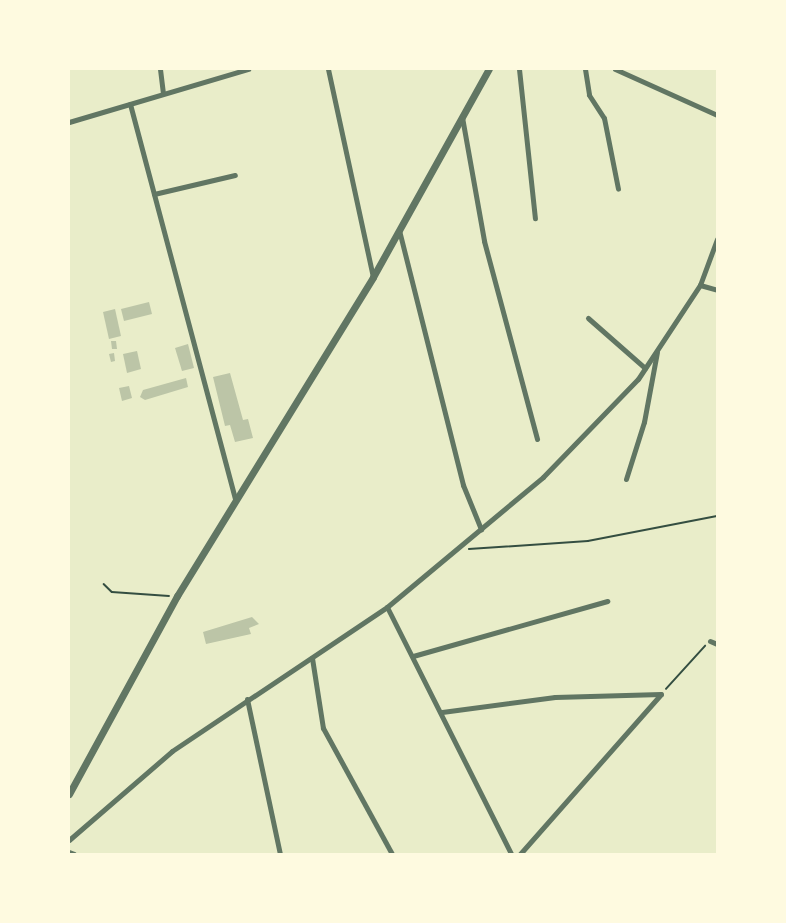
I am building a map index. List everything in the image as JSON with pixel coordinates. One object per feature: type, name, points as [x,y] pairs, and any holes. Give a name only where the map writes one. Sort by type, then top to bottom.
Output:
[{"type":"street","points":[[160,69],[163,92]]},
{"type":"street","points":[[69,122],[163,92],[248,69]]},
{"type":"street","points":[[328,69],[373,278]]},
{"type":"street","points":[[69,794],[177,596],[234,499],[373,278],[398,227],[489,69]]},
{"type":"street","points":[[519,69],[535,219]]},
{"type":"street","points":[[585,69],[589,95],[604,118],[618,189]]},
{"type":"street","points":[[615,69],[717,115]]},
{"type":"street","points":[[130,104],[234,499]]},
{"type":"street","points":[[462,115],[484,241],[537,439]]},
{"type":"street","points":[[154,194],[235,175]]},
{"type":"street","points":[[398,227],[463,485],[481,529]]},
{"type":"street","points":[[69,840],[172,751],[387,607],[543,477],[645,368],[700,285],[717,239]]},
{"type":"street","points":[[700,285],[717,290]]},
{"type":"street","points":[[588,318],[645,368]]},
{"type":"street","points":[[626,478],[644,422],[657,349]]},
{"type":"street","points":[[413,656],[607,601]]},
{"type":"street","points":[[387,607],[442,712],[511,854]]},
{"type":"street","points":[[710,640],[717,644]]},
{"type":"street","points":[[312,658],[323,728],[392,854]]},
{"type":"street","points":[[442,712],[555,697],[661,694]]},
{"type":"street","points":[[520,854],[661,694]]},
{"type":"street","points":[[247,699],[280,854]]},
{"type":"street","points":[[69,852],[74,854]]},
{"type":"path","points":[[459,549],[588,541],[717,516]]},
{"type":"path","points":[[104,584],[112,592],[177,596]]},
{"type":"path","points":[[661,694],[710,640]]},
{"type":"building","points":[[149,302],[152,314],[124,321],[121,309]]},
{"type":"building","points":[[115,309],[121,336],[109,339],[103,312]]},
{"type":"building","points":[[111,341],[116,341],[117,349],[112,349]]},
{"type":"building","points":[[188,344],[194,368],[182,371],[175,348]]},
{"type":"building","points":[[137,351],[141,369],[127,373],[123,354]]},
{"type":"building","points":[[114,353],[115,361],[111,362],[109,354]]},
{"type":"building","points":[[230,373],[243,420],[248,419],[253,438],[235,442],[230,425],[225,426],[213,377]]},
{"type":"building","points":[[186,378],[188,387],[145,400],[140,397],[143,390]]},
{"type":"building","points":[[129,386],[132,398],[122,401],[119,388]]},
{"type":"building","points":[[252,617],[259,624],[249,628],[251,634],[206,644],[203,632]]}]
